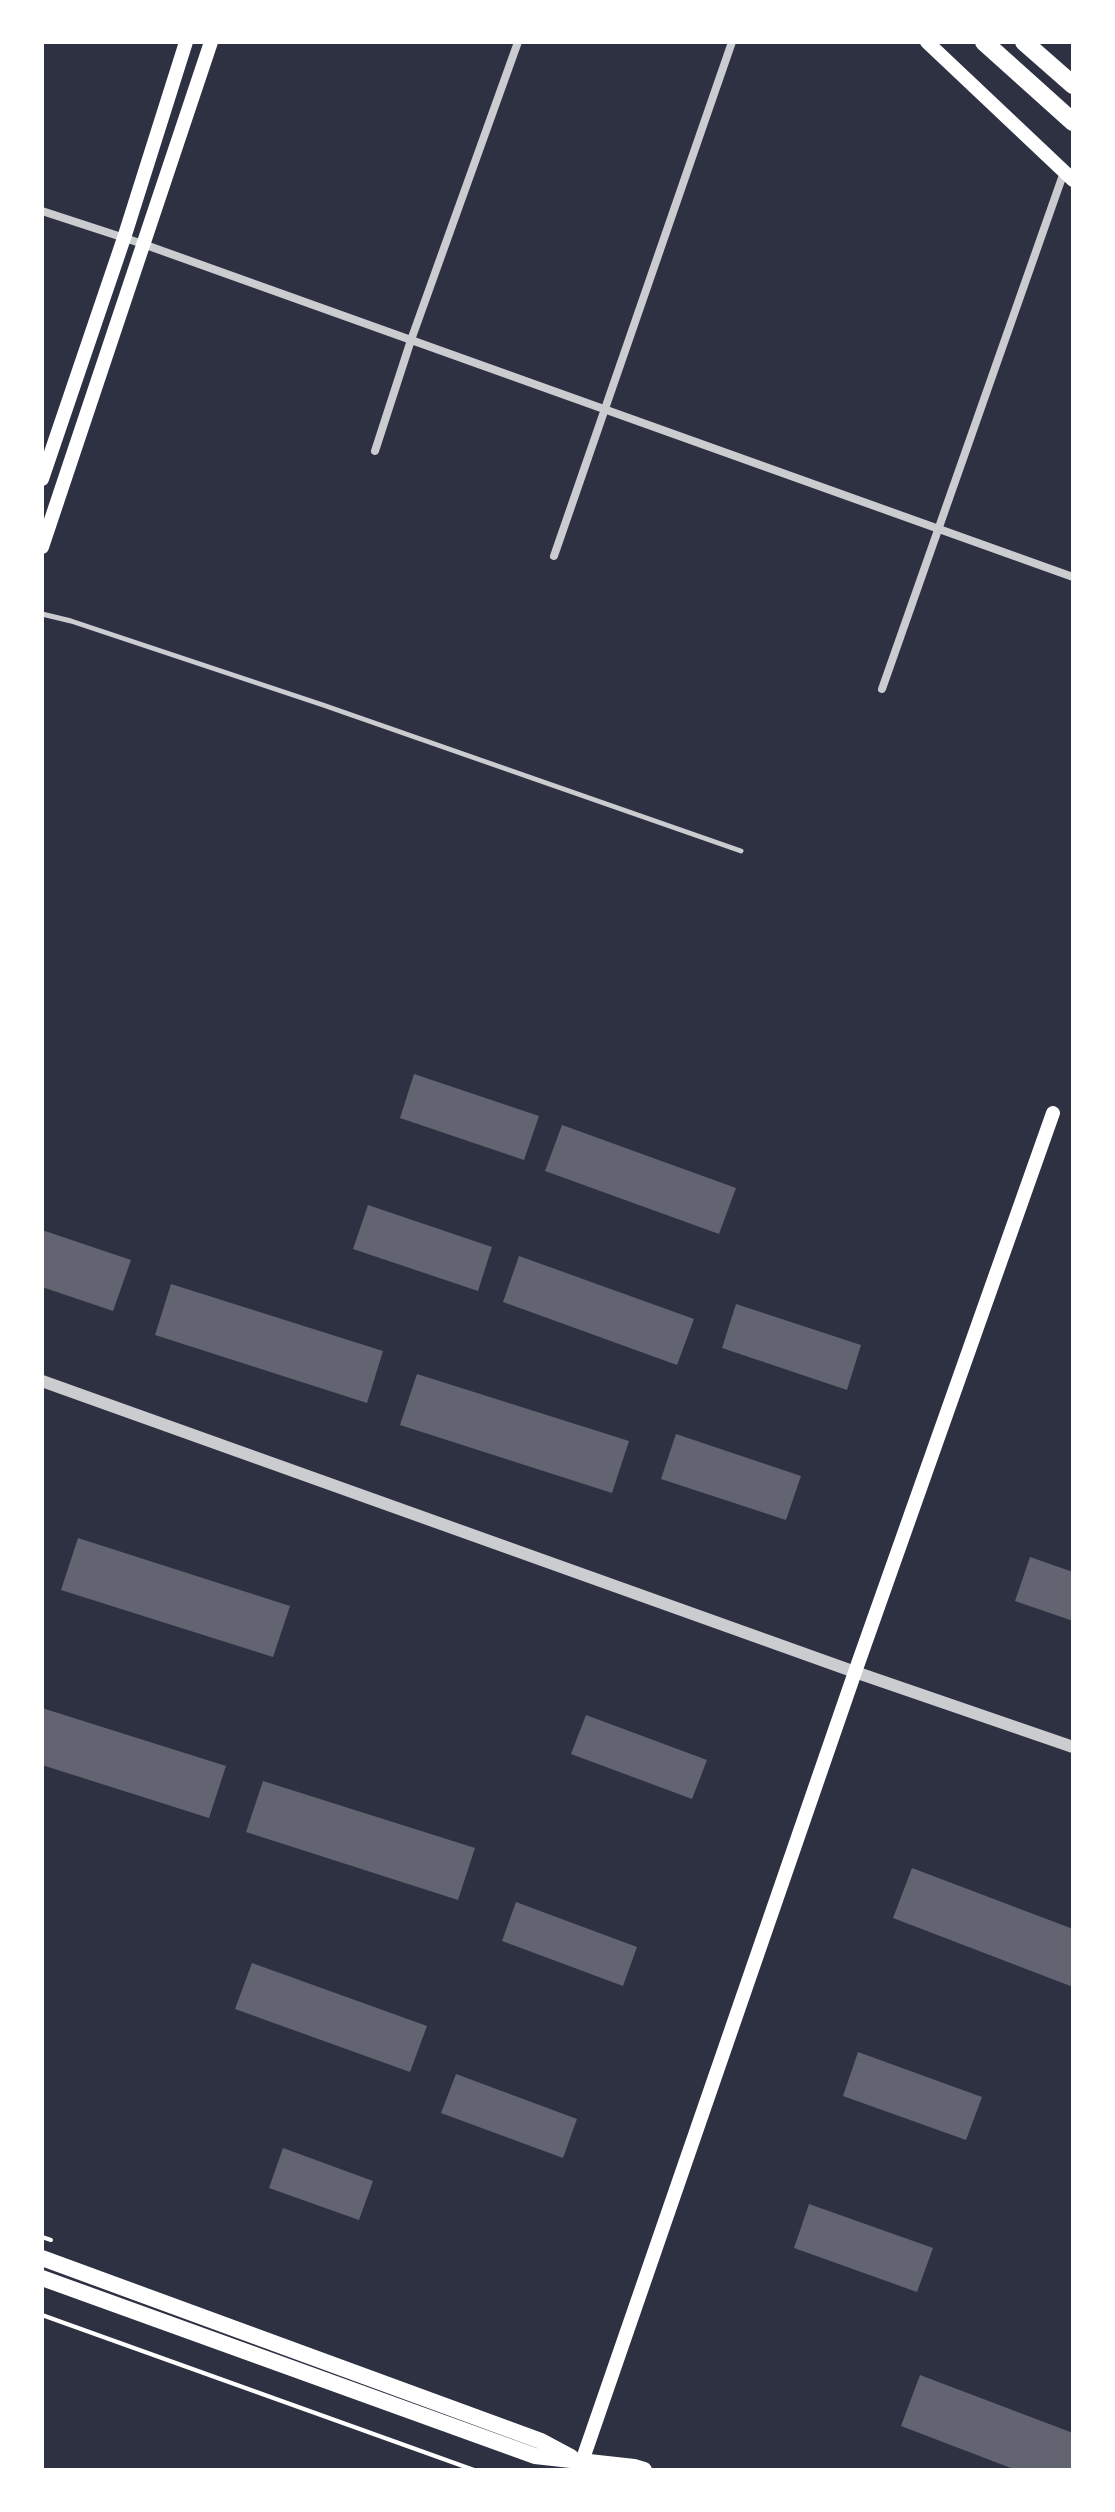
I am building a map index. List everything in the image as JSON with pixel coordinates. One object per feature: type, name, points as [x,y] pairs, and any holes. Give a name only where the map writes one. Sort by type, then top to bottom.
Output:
[{"type":"highway","points":[[984,42],[1073,122]]},
{"type":"highway","points":[[1024,42],[1073,85]]},
{"type":"main road","points":[[42,479],[124,238],[186,42]]},
{"type":"main road","points":[[42,547],[211,42]]},
{"type":"main road","points":[[927,42],[1069,176]]},
{"type":"main road","points":[[585,2468],[855,1672],[1053,1113]]},
{"type":"main road","points":[[42,2258],[541,2441],[585,2468]]},
{"type":"main road","points":[[42,2278],[535,2456],[585,2468],[634,2467],[644,2470]]},
{"type":"street","points":[[375,451],[411,340],[518,42]]},
{"type":"street","points":[[554,556],[732,42]]},
{"type":"street","points":[[882,689],[1069,176]]},
{"type":"street","points":[[42,211],[143,244],[1073,577]]},
{"type":"street","points":[[42,1381],[1073,1747]]},
{"type":"lane","points":[[42,614],[323,705],[741,851]]},
{"type":"path","points":[[42,2315],[474,2470]]},
{"type":"building","points":[[414,1074],[539,1116],[524,1160],[400,1118]]},
{"type":"building","points":[[562,1125],[736,1188],[719,1234],[545,1171]]},
{"type":"building","points":[[368,1205],[492,1247],[478,1291],[353,1249]]},
{"type":"building","points":[[42,1230],[131,1260],[113,1311],[42,1287]]},
{"type":"building","points":[[519,1256],[694,1319],[677,1365],[503,1302]]},
{"type":"building","points":[[171,1284],[383,1351],[367,1403],[155,1335]]},
{"type":"building","points":[[736,1304],[861,1345],[847,1390],[722,1348]]},
{"type":"building","points":[[417,1374],[629,1441],[612,1493],[400,1425]]},
{"type":"building","points":[[676,1434],[801,1476],[786,1520],[661,1479]]},
{"type":"building","points":[[78,1538],[290,1606],[273,1657],[61,1590]]},
{"type":"building","points":[[1030,1557],[1073,1572],[1073,1621],[1015,1601]]},
{"type":"building","points":[[42,1708],[226,1766],[209,1818],[42,1765]]},
{"type":"building","points":[[586,1715],[707,1760],[692,1799],[571,1754]]},
{"type":"building","points":[[263,1781],[475,1848],[458,1900],[246,1832]]},
{"type":"building","points":[[912,1868],[1073,1929],[1073,1987],[893,1918]]},
{"type":"building","points":[[516,1902],[637,1947],[623,1986],[502,1941]]},
{"type":"building","points":[[252,1963],[427,2026],[410,2072],[235,2009]]},
{"type":"building","points":[[858,2052],[982,2097],[966,2140],[843,2096]]},
{"type":"building","points":[[456,2074],[577,2119],[563,2158],[441,2113]]},
{"type":"building","points":[[283,2148],[373,2181],[359,2220],[269,2188]]},
{"type":"building","points":[[809,2204],[933,2248],[917,2292],[794,2248]]},
{"type":"building","points":[[920,2375],[1073,2433],[1073,2470],[1016,2470],[901,2426]]}]
